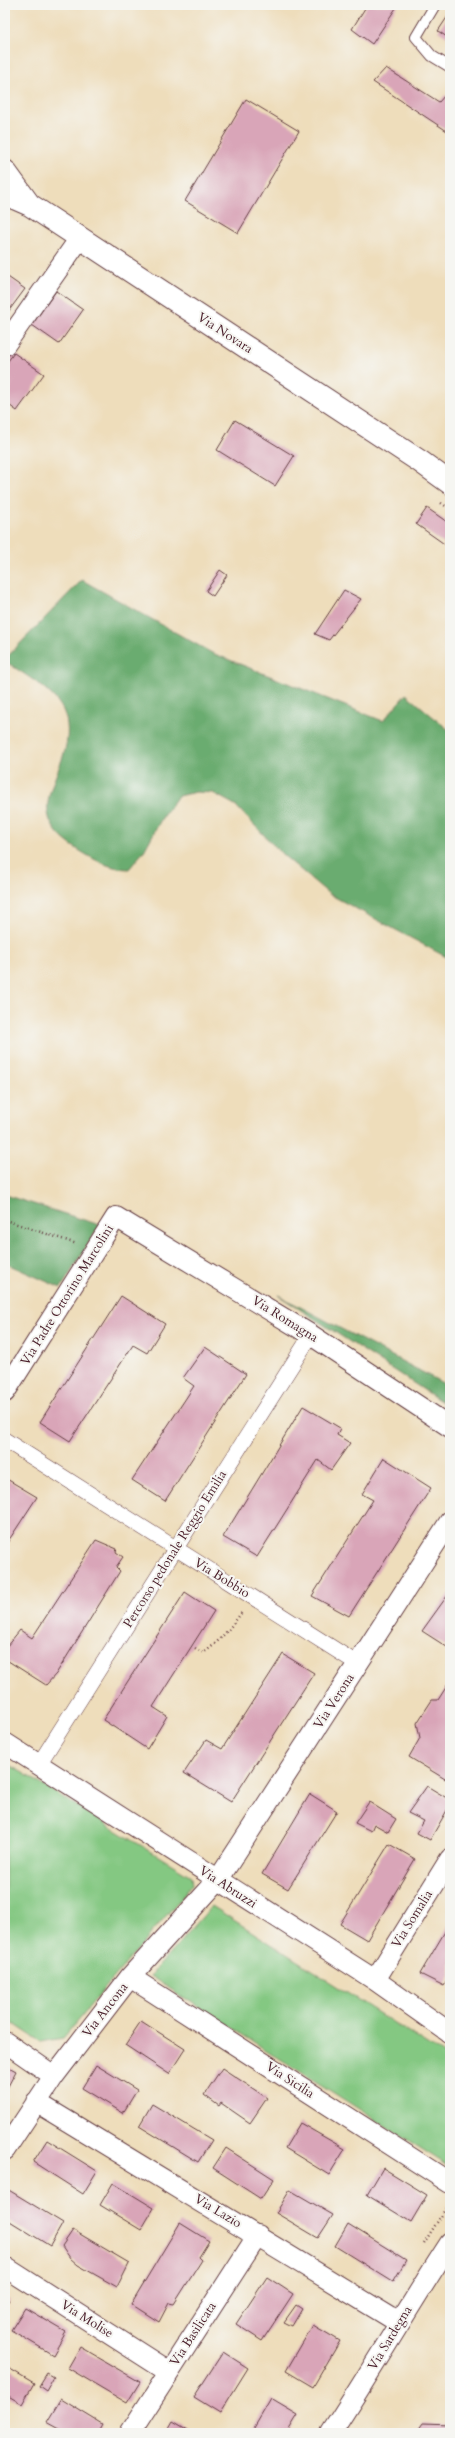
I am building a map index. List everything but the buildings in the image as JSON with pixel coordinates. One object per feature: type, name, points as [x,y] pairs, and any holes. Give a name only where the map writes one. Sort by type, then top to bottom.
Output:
[{"type":"street","name":"Via Novara","points":[[5,171],[30,205]]},
{"type":"street","name":"Via Novara","points":[[5,194],[30,205],[421,462],[450,483]]},
{"type":"street","points":[[5,345],[80,238]]},
{"type":"street","name":"Via Novara","points":[[421,462],[450,473]]},
{"type":"street","name":"Via Padre Ottorino Marcolini","points":[[5,1392],[94,1254],[116,1217]]},
{"type":"street","name":"Via Romagna","points":[[116,1217],[311,1335],[450,1427]]},
{"type":"street","name":"Percorso pedonale Reggio Emilia","points":[[39,1764],[311,1335]]},
{"type":"street","name":"Via Bobbio","points":[[5,1440],[358,1664]]},
{"type":"street","name":"Via Verona","points":[[218,1880],[450,1521]]},
{"type":"street","name":"Via Abruzzi","points":[[5,1743],[375,1980],[450,2033]]},
{"type":"street","name":"Via Somalia","points":[[375,1980],[450,1859]]},
{"type":"street","name":"Via Ancona","points":[[5,2150],[54,2076],[130,1977],[218,1880]]},
{"type":"street","name":"Via Sicilia","points":[[130,1977],[450,2183]]},
{"type":"street","points":[[5,2042],[54,2076]]},
{"type":"street","name":"Via Lazio","points":[[36,2102],[258,2235],[398,2322]]},
{"type":"street","name":"Via Basilicata","points":[[130,2433],[258,2235]]},
{"type":"street","name":"Via Sardegna","points":[[331,2433],[381,2356],[398,2322],[450,2243]]},
{"type":"street","name":"Via Molise","points":[[5,2267],[169,2372]]},
{"type":"lane","points":[[435,5],[416,37],[432,56],[450,66]]},
{"type":"path","points":[[5,1220],[73,1242],[94,1254]]},
{"type":"path","points":[[195,1648],[203,1653],[224,1634],[244,1610],[238,1606],[246,1593]]},
{"type":"green space","points":[[82,580],[212,653],[383,721],[406,694],[450,731],[450,959],[329,894],[283,855],[235,805],[213,793],[196,792],[178,796],[163,816],[144,851],[129,869],[122,869],[95,860],[77,849],[58,833],[49,818],[48,802],[64,752],[67,734],[65,715],[61,706],[48,691],[5,661],[5,659]]},
{"type":"green space","points":[[5,1195],[100,1225],[61,1288],[5,1263]]},
{"type":"green space","points":[[278,1295],[450,1387],[450,1407]]},
{"type":"green space","points":[[5,1762],[191,1876],[192,1885],[63,2038],[41,2042],[5,2018]]},
{"type":"green space","points":[[212,1906],[450,2059],[450,2167],[150,1976]]}]
